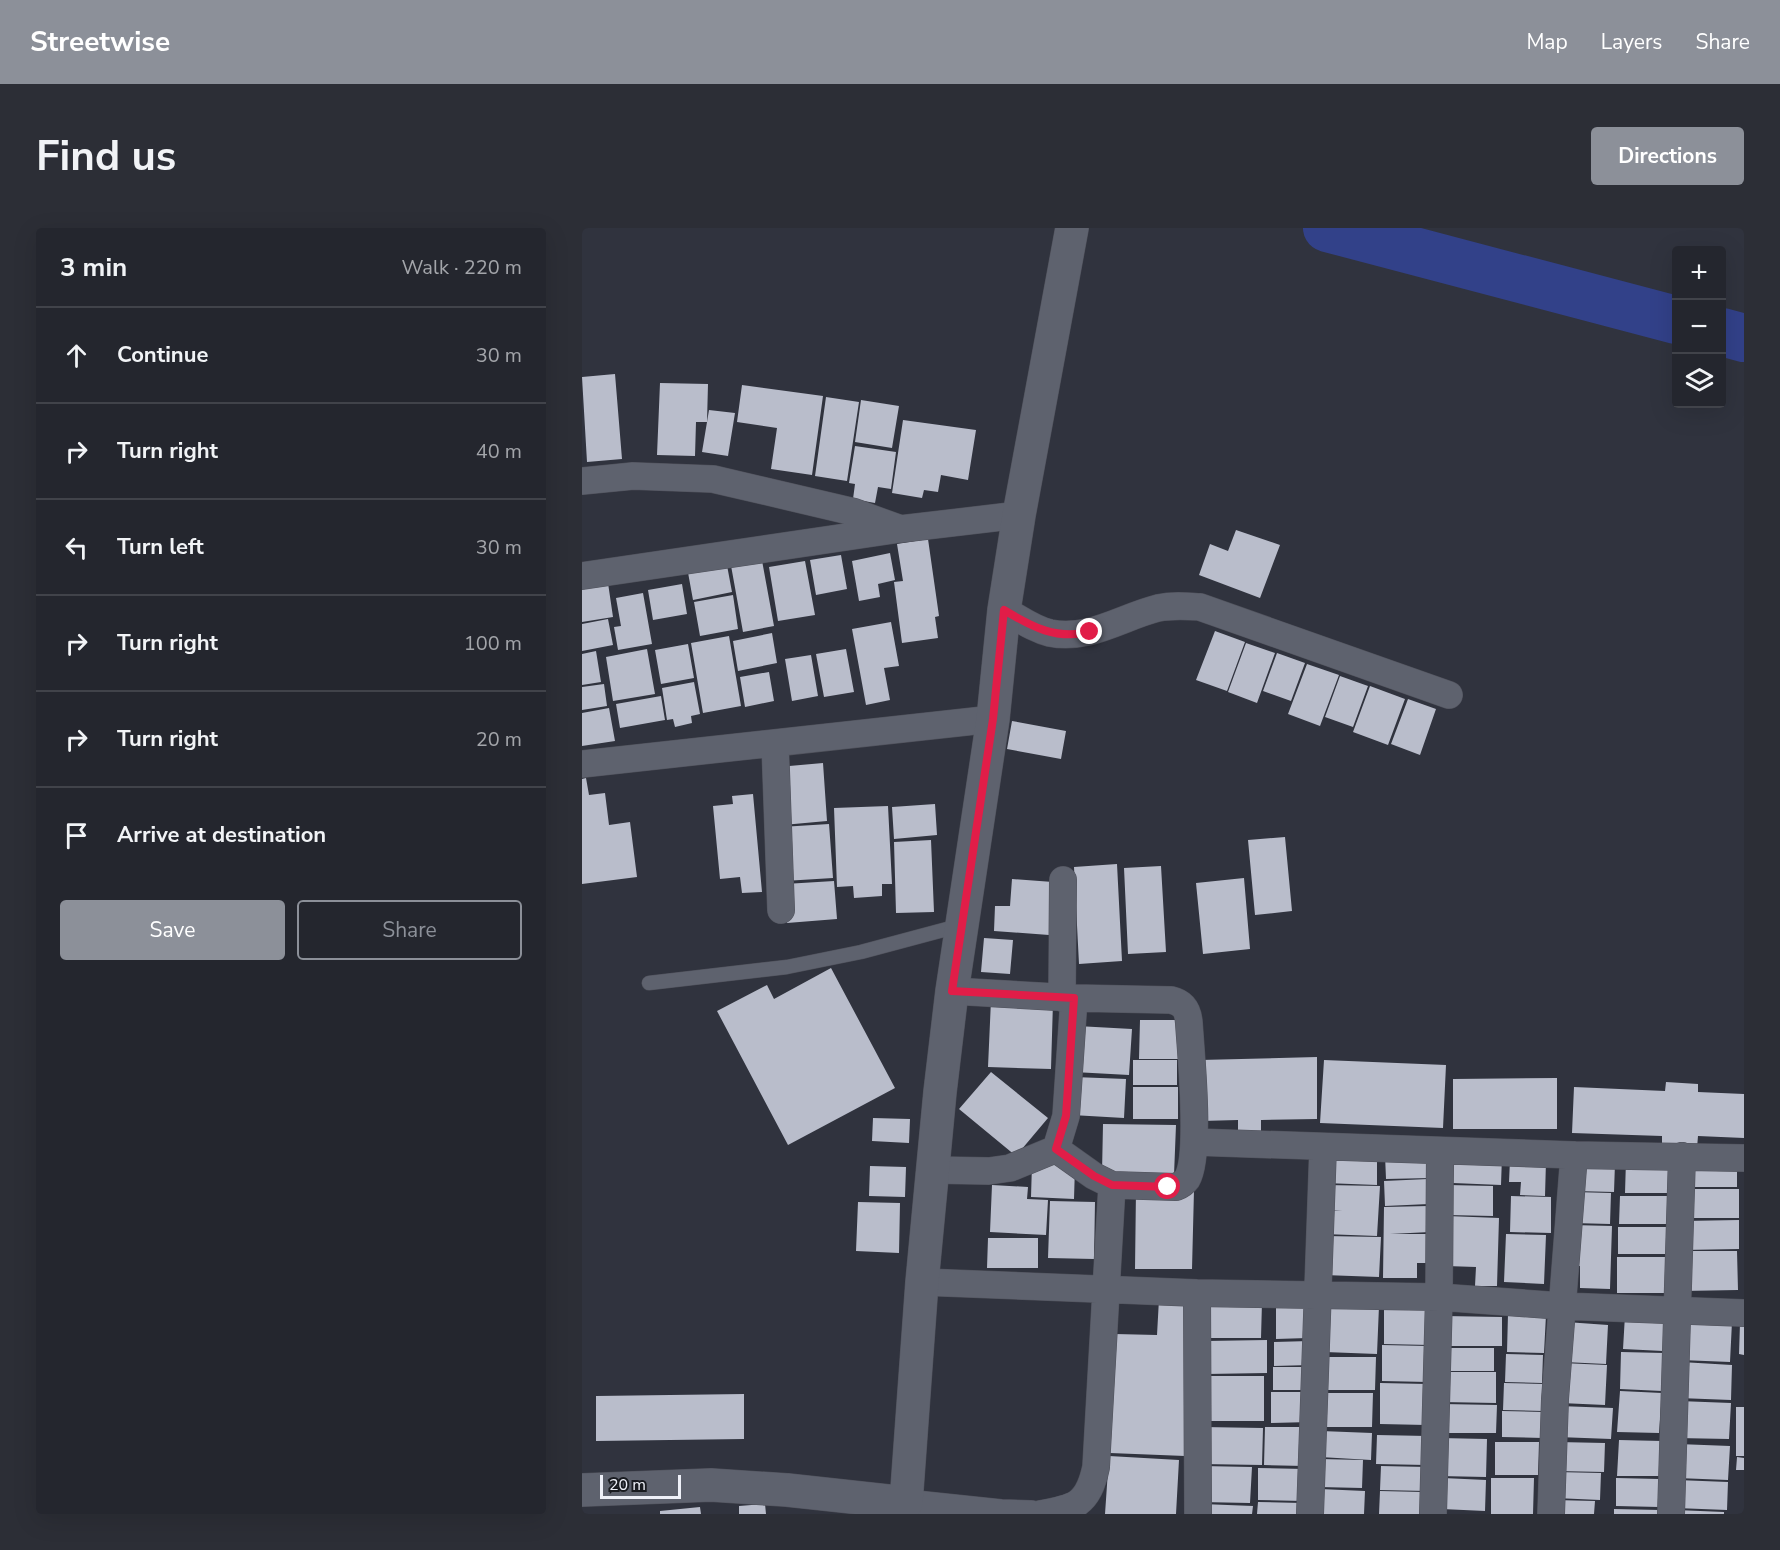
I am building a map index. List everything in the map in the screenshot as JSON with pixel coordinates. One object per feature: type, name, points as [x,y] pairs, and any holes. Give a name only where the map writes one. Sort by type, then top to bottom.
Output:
[{"type":"street","points":[[905,1508],[939,1092],[952,991],[993,719],[1004,610],[1018,515],[1071,235]]},
{"type":"street","points":[[582,481],[633,476],[712,479],[854,512],[900,529]]},
{"type":"street","points":[[582,576],[900,529],[1018,515]]},
{"type":"street","points":[[1004,610],[1032,627],[1048,632],[1076,635],[1156,609],[1176,605],[1200,607],[1449,695]]},
{"type":"street","points":[[582,764],[993,719]]},
{"type":"street","points":[[775,743],[781,910]]},
{"type":"street","points":[[1056,1149],[1066,1116],[1068,998],[1063,880]]},
{"type":"street","points":[[952,991],[1068,998],[1171,1000],[1180,1002],[1184,1007],[1189,1023],[1194,1142],[1191,1169],[1182,1185],[1168,1187],[1112,1185],[1094,1176],[1056,1149]]},
{"type":"street","points":[[1194,1142],[1574,1155],[1744,1158]]},
{"type":"street","points":[[1310,1514],[1323,1147]]},
{"type":"street","points":[[933,1170],[989,1171],[1010,1168],[1056,1149]]},
{"type":"street","points":[[1433,1514],[1439,1298],[1440,1151]]},
{"type":"street","points":[[1551,1514],[1555,1399],[1574,1155]]},
{"type":"street","points":[[1671,1514],[1682,1156]]},
{"type":"street","points":[[1040,1514],[1070,1509],[1085,1497],[1092,1484],[1096,1467],[1112,1185]]},
{"type":"street","points":[[922,1282],[1197,1293],[1439,1298],[1562,1306],[1744,1313]]},
{"type":"street","points":[[1197,1293],[1198,1514]]},
{"type":"street","points":[[582,1490],[711,1485],[787,1490],[905,1508],[1031,1514]]},
{"type":"lane","points":[[649,983],[798,964],[861,952],[962,924]]},
{"type":"building","points":[[615,374],[622,459],[587,462],[582,377]]},
{"type":"building","points":[[660,383],[708,384],[707,422],[696,422],[695,456],[657,455]]},
{"type":"building","points":[[742,385],[823,396],[812,475],[771,469],[777,428],[737,422]]},
{"type":"building","points":[[826,397],[859,402],[847,481],[815,476]]},
{"type":"building","points":[[861,400],[899,406],[892,448],[855,442]]},
{"type":"building","points":[[709,410],[735,413],[728,456],[702,452]]},
{"type":"building","points":[[903,420],[976,430],[968,480],[941,475],[938,492],[924,490],[922,498],[892,493]]},
{"type":"building","points":[[855,446],[896,452],[891,489],[878,487],[875,503],[853,499],[855,484],[849,483]]},
{"type":"building","points":[[1236,530],[1280,545],[1260,598],[1199,575],[1210,544],[1228,551]]},
{"type":"building","points":[[928,539],[939,616],[935,617],[938,638],[902,643],[894,582],[903,581],[897,544]]},
{"type":"building","points":[[890,553],[895,580],[878,584],[880,597],[859,601],[852,561]]},
{"type":"building","points":[[761,555],[774,626],[743,632],[730,560]]},
{"type":"building","points":[[841,555],[847,589],[816,595],[810,560]]},
{"type":"building","points":[[726,560],[732,592],[693,600],[687,567]]},
{"type":"building","points":[[805,561],[815,615],[778,621],[769,567]]},
{"type":"building","points":[[608,583],[613,617],[582,622],[582,588]]},
{"type":"building","points":[[682,584],[687,614],[653,620],[648,590]]},
{"type":"building","points":[[643,593],[652,644],[618,650],[614,627],[621,626],[616,598]]},
{"type":"building","points":[[733,595],[738,629],[700,636],[694,602]]},
{"type":"building","points":[[608,619],[613,645],[582,651],[582,624]]},
{"type":"building","points":[[891,622],[899,666],[884,668],[890,700],[866,705],[852,629]]},
{"type":"building","points":[[1215,631],[1245,642],[1227,691],[1196,680]]},
{"type":"building","points":[[772,633],[777,663],[738,671],[733,641]]},
{"type":"building","points":[[729,636],[741,706],[703,713],[691,643]]},
{"type":"building","points":[[1246,643],[1275,653],[1257,703],[1228,692]]},
{"type":"building","points":[[688,644],[694,678],[661,684],[655,650]]},
{"type":"building","points":[[647,649],[655,694],[613,701],[606,657]]},
{"type":"building","points":[[846,649],[854,692],[824,697],[816,654]]},
{"type":"building","points":[[596,651],[601,682],[582,685],[582,654]]},
{"type":"building","points":[[1277,653],[1305,663],[1291,701],[1263,691]]},
{"type":"building","points":[[811,655],[818,696],[792,701],[785,659]]},
{"type":"building","points":[[1307,664],[1339,675],[1320,726],[1288,714]]},
{"type":"building","points":[[769,672],[774,701],[745,707],[740,677]]},
{"type":"building","points":[[1340,676],[1368,686],[1353,727],[1325,717]]},
{"type":"building","points":[[694,682],[700,714],[691,716],[692,723],[675,727],[673,719],[667,720],[662,688]]},
{"type":"building","points":[[604,684],[607,706],[582,710],[582,687]]},
{"type":"building","points":[[1370,686],[1405,699],[1388,745],[1353,732]]},
{"type":"building","points":[[661,696],[665,720],[620,728],[616,704]]},
{"type":"building","points":[[1408,699],[1436,709],[1420,755],[1391,744]]},
{"type":"building","points":[[609,708],[615,741],[582,746],[582,713]]},
{"type":"building","points":[[1012,721],[1066,731],[1061,759],[1007,749]]},
{"type":"building","points":[[823,763],[827,821],[783,825],[778,767]]},
{"type":"building","points":[[586,778],[589,795],[605,793],[609,825],[630,822],[637,877],[582,884],[582,779]]},
{"type":"building","points":[[753,794],[762,892],[742,893],[740,877],[720,879],[713,806],[733,804],[732,796]]},
{"type":"building","points":[[935,804],[937,835],[894,839],[892,807]]},
{"type":"building","points":[[888,806],[892,884],[882,884],[882,896],[854,898],[853,886],[837,887],[834,808]]},
{"type":"building","points":[[829,824],[833,878],[784,881],[781,827]]},
{"type":"building","points":[[1285,837],[1292,911],[1255,915],[1248,840]]},
{"type":"building","points":[[931,840],[934,912],[896,913],[894,842]]},
{"type":"building","points":[[1117,864],[1122,961],[1079,964],[1074,867]]},
{"type":"building","points":[[1161,866],[1166,952],[1128,954],[1124,868]]},
{"type":"building","points":[[1244,878],[1250,949],[1203,954],[1196,883]]},
{"type":"building","points":[[1012,879],[1053,882],[1049,935],[994,931],[995,906],[1010,906]]},
{"type":"building","points":[[834,881],[837,919],[787,923],[785,884]]},
{"type":"building","points":[[984,938],[1013,940],[1010,974],[981,972]]},
{"type":"building","points":[[831,968],[895,1088],[788,1145],[717,1011],[767,985],[774,999]]},
{"type":"building","points":[[991,1000],[1053,1002],[1051,1069],[988,1067]]},
{"type":"building","points":[[1140,1020],[1180,1020],[1180,1059],[1139,1059]]},
{"type":"building","points":[[1077,1026],[1132,1029],[1129,1075],[1074,1072]]},
{"type":"building","points":[[1317,1057],[1317,1119],[1261,1120],[1261,1141],[1238,1141],[1238,1120],[1201,1121],[1200,1060]]},
{"type":"building","points":[[1133,1060],[1177,1060],[1177,1085],[1133,1085]]},
{"type":"building","points":[[1324,1060],[1446,1065],[1443,1128],[1320,1123]]},
{"type":"building","points":[[991,1072],[1048,1118],[1016,1156],[959,1109]]},
{"type":"building","points":[[1074,1077],[1126,1079],[1124,1118],[1072,1115]]},
{"type":"building","points":[[1557,1078],[1557,1129],[1453,1129],[1453,1079]]},
{"type":"building","points":[[1666,1082],[1698,1084],[1698,1092],[1744,1094],[1744,1138],[1698,1136],[1697,1148],[1662,1146],[1662,1136],[1572,1133],[1574,1087],[1665,1091]]},
{"type":"building","points":[[1133,1087],[1178,1087],[1178,1119],[1133,1119]]},
{"type":"building","points":[[873,1118],[910,1119],[909,1143],[872,1141]]},
{"type":"building","points":[[1103,1124],[1176,1125],[1174,1175],[1102,1173]]},
{"type":"building","points":[[1326,1152],[1377,1153],[1377,1185],[1325,1183]]},
{"type":"building","points":[[1431,1153],[1431,1178],[1386,1179],[1385,1155]]},
{"type":"building","points":[[1454,1155],[1502,1156],[1501,1185],[1453,1183]]},
{"type":"building","points":[[1510,1160],[1546,1161],[1545,1196],[1520,1195],[1521,1182],[1509,1182]]},
{"type":"building","points":[[1626,1160],[1675,1160],[1675,1193],[1625,1193]]},
{"type":"building","points":[[1576,1161],[1615,1163],[1614,1192],[1575,1191]]},
{"type":"building","points":[[1684,1162],[1737,1162],[1737,1187],[1684,1187]]},
{"type":"building","points":[[1032,1164],[1075,1166],[1074,1199],[1031,1197]]},
{"type":"building","points":[[870,1166],[906,1167],[905,1197],[869,1196]]},
{"type":"building","points":[[1428,1179],[1429,1204],[1385,1206],[1384,1181]]},
{"type":"building","points":[[992,1185],[1028,1187],[1027,1199],[1048,1200],[1046,1235],[990,1232]]},
{"type":"building","points":[[1326,1185],[1380,1186],[1377,1236],[1324,1234],[1325,1210],[1342,1211],[1325,1209]]},
{"type":"building","points":[[1448,1185],[1493,1186],[1493,1216],[1447,1215]]},
{"type":"building","points":[[1136,1189],[1194,1190],[1192,1269],[1135,1269]]},
{"type":"building","points":[[1684,1189],[1739,1189],[1739,1218],[1684,1218]]},
{"type":"building","points":[[1574,1192],[1611,1193],[1610,1224],[1573,1223]]},
{"type":"building","points":[[1511,1196],[1551,1197],[1551,1233],[1510,1232]]},
{"type":"building","points":[[1620,1196],[1674,1196],[1674,1224],[1619,1224]]},
{"type":"building","points":[[1050,1201],[1095,1202],[1094,1259],[1048,1258]]},
{"type":"building","points":[[858,1202],[900,1203],[899,1253],[856,1251]]},
{"type":"building","points":[[1429,1206],[1430,1232],[1390,1234],[1434,1234],[1434,1263],[1417,1263],[1417,1278],[1383,1278],[1384,1207]]},
{"type":"building","points":[[1447,1216],[1499,1218],[1497,1286],[1475,1286],[1476,1267],[1446,1266]]},
{"type":"building","points":[[1739,1220],[1739,1249],[1683,1250],[1683,1221]]},
{"type":"building","points":[[1572,1225],[1612,1226],[1610,1289],[1580,1288],[1580,1266],[1571,1266]]},
{"type":"building","points":[[1618,1227],[1674,1227],[1674,1254],[1618,1254]]},
{"type":"building","points":[[1506,1234],[1546,1235],[1544,1284],[1504,1282]]},
{"type":"building","points":[[1325,1236],[1381,1237],[1379,1277],[1324,1275]]},
{"type":"building","points":[[988,1238],[1038,1238],[1038,1268],[987,1268]]},
{"type":"building","points":[[1682,1251],[1737,1251],[1738,1290],[1682,1291]]},
{"type":"building","points":[[1617,1257],[1671,1257],[1670,1293],[1617,1293]]},
{"type":"building","points":[[1159,1299],[1192,1300],[1185,1456],[1110,1453],[1115,1334],[1157,1335]]},
{"type":"building","points":[[1262,1302],[1261,1338],[1206,1338],[1207,1303]]},
{"type":"building","points":[[1308,1303],[1308,1338],[1276,1339],[1276,1304]]},
{"type":"building","points":[[1384,1303],[1430,1304],[1430,1345],[1384,1344]]},
{"type":"building","points":[[1326,1305],[1379,1306],[1377,1354],[1325,1352]]},
{"type":"building","points":[[1508,1314],[1546,1315],[1544,1353],[1507,1352]]},
{"type":"building","points":[[1625,1315],[1665,1317],[1663,1351],[1623,1349]]},
{"type":"building","points":[[1444,1316],[1502,1317],[1502,1346],[1443,1346]]},
{"type":"building","points":[[1683,1321],[1732,1322],[1730,1362],[1681,1360]]},
{"type":"building","points":[[1566,1322],[1608,1325],[1606,1364],[1564,1362]]},
{"type":"building","points":[[1740,1323],[1744,1323],[1744,1355],[1739,1354]]},
{"type":"building","points":[[1267,1340],[1267,1373],[1206,1374],[1206,1341]]},
{"type":"building","points":[[1310,1341],[1310,1365],[1274,1366],[1274,1342]]},
{"type":"building","points":[[1382,1345],[1428,1346],[1428,1382],[1382,1381]]},
{"type":"building","points":[[1443,1348],[1494,1348],[1494,1371],[1443,1371]]},
{"type":"building","points":[[1621,1352],[1664,1353],[1662,1391],[1620,1389]]},
{"type":"building","points":[[1506,1354],[1543,1355],[1542,1383],[1505,1382]]},
{"type":"building","points":[[1324,1357],[1376,1357],[1375,1390],[1324,1390]]},
{"type":"building","points":[[1681,1362],[1732,1365],[1731,1400],[1679,1398]]},
{"type":"building","points":[[1562,1363],[1607,1365],[1605,1405],[1561,1403]]},
{"type":"building","points":[[1273,1367],[1310,1367],[1311,1390],[1273,1390]]},
{"type":"building","points":[[1443,1372],[1496,1372],[1496,1403],[1442,1402]]},
{"type":"building","points":[[1206,1376],[1264,1376],[1264,1421],[1206,1421]]},
{"type":"building","points":[[1380,1383],[1427,1384],[1426,1425],[1380,1424]]},
{"type":"building","points":[[1504,1383],[1544,1384],[1543,1411],[1503,1410]]},
{"type":"building","points":[[1620,1391],[1662,1393],[1659,1433],[1617,1432]]},
{"type":"building","points":[[1271,1392],[1311,1392],[1311,1422],[1271,1423]]},
{"type":"building","points":[[1323,1393],[1373,1393],[1372,1427],[1322,1427]]},
{"type":"building","points":[[744,1394],[744,1439],[596,1441],[596,1396]]},
{"type":"building","points":[[1679,1401],[1731,1403],[1729,1439],[1677,1438]]},
{"type":"building","points":[[1442,1404],[1497,1405],[1496,1433],[1441,1433]]},
{"type":"building","points":[[1559,1406],[1613,1408],[1611,1439],[1558,1437]]},
{"type":"building","points":[[1736,1407],[1744,1407],[1744,1456],[1736,1456]]},
{"type":"building","points":[[1502,1411],[1544,1412],[1543,1438],[1502,1437]]},
{"type":"building","points":[[1203,1427],[1263,1428],[1262,1465],[1202,1464]]},
{"type":"building","points":[[1265,1427],[1305,1427],[1304,1466],[1264,1465]]},
{"type":"building","points":[[1321,1431],[1372,1433],[1371,1460],[1320,1457]]},
{"type":"building","points":[[1377,1435],[1427,1436],[1426,1465],[1376,1464]]},
{"type":"building","points":[[1440,1438],[1487,1439],[1486,1477],[1439,1476]]},
{"type":"building","points":[[1619,1440],[1662,1441],[1661,1476],[1617,1476]]},
{"type":"building","points":[[1495,1442],[1539,1442],[1538,1475],[1495,1475]]},
{"type":"building","points":[[1558,1442],[1605,1443],[1604,1472],[1557,1471]]},
{"type":"building","points":[[1678,1444],[1730,1446],[1728,1480],[1677,1478]]},
{"type":"building","points":[[1109,1456],[1179,1460],[1176,1514],[1105,1514]]},
{"type":"building","points":[[1737,1457],[1744,1458],[1744,1470],[1736,1470]]},
{"type":"building","points":[[1320,1459],[1363,1460],[1362,1488],[1319,1487]]},
{"type":"building","points":[[1202,1466],[1252,1467],[1250,1503],[1201,1502]]},
{"type":"building","points":[[1381,1466],[1427,1467],[1427,1491],[1380,1490]]},
{"type":"building","points":[[1258,1468],[1304,1469],[1303,1501],[1258,1500]]},
{"type":"building","points":[[1556,1472],[1601,1473],[1600,1500],[1555,1498]]},
{"type":"building","points":[[1443,1478],[1486,1480],[1485,1511],[1442,1509]]},
{"type":"building","points":[[1491,1478],[1534,1478],[1533,1514],[1491,1514]]},
{"type":"building","points":[[1616,1478],[1659,1479],[1659,1507],[1616,1506]]},
{"type":"building","points":[[1677,1480],[1728,1482],[1727,1510],[1676,1508]]},
{"type":"building","points":[[1320,1489],[1365,1491],[1364,1514],[1318,1514]]},
{"type":"building","points":[[1380,1491],[1423,1492],[1422,1514],[1379,1514]]},
{"type":"building","points":[[1555,1500],[1595,1501],[1594,1514],[1554,1514]]},
{"type":"building","points":[[1258,1502],[1302,1503],[1302,1514],[1257,1514]]},
{"type":"building","points":[[765,1504],[766,1514],[739,1514],[739,1506]]},
{"type":"building","points":[[1202,1504],[1253,1506],[1252,1514],[1201,1514]]},
{"type":"building","points":[[700,1507],[701,1514],[660,1514],[660,1511]]},
{"type":"building","points":[[1614,1509],[1660,1510],[1659,1514],[1614,1514]]},
{"type":"building","points":[[1676,1510],[1724,1512],[1724,1514],[1676,1514]]},
{"type":"waterway","points":[[1327,228],[1672,319]]},
{"type":"waterway","points":[[1726,333],[1744,338]]},
{"type":"route","points":[[1090,632],[1062,635],[1048,632],[1032,627],[1004,610],[993,719],[952,991],[1074,998],[1066,1116],[1056,1149],[1094,1176],[1112,1185],[1168,1187]]}]
